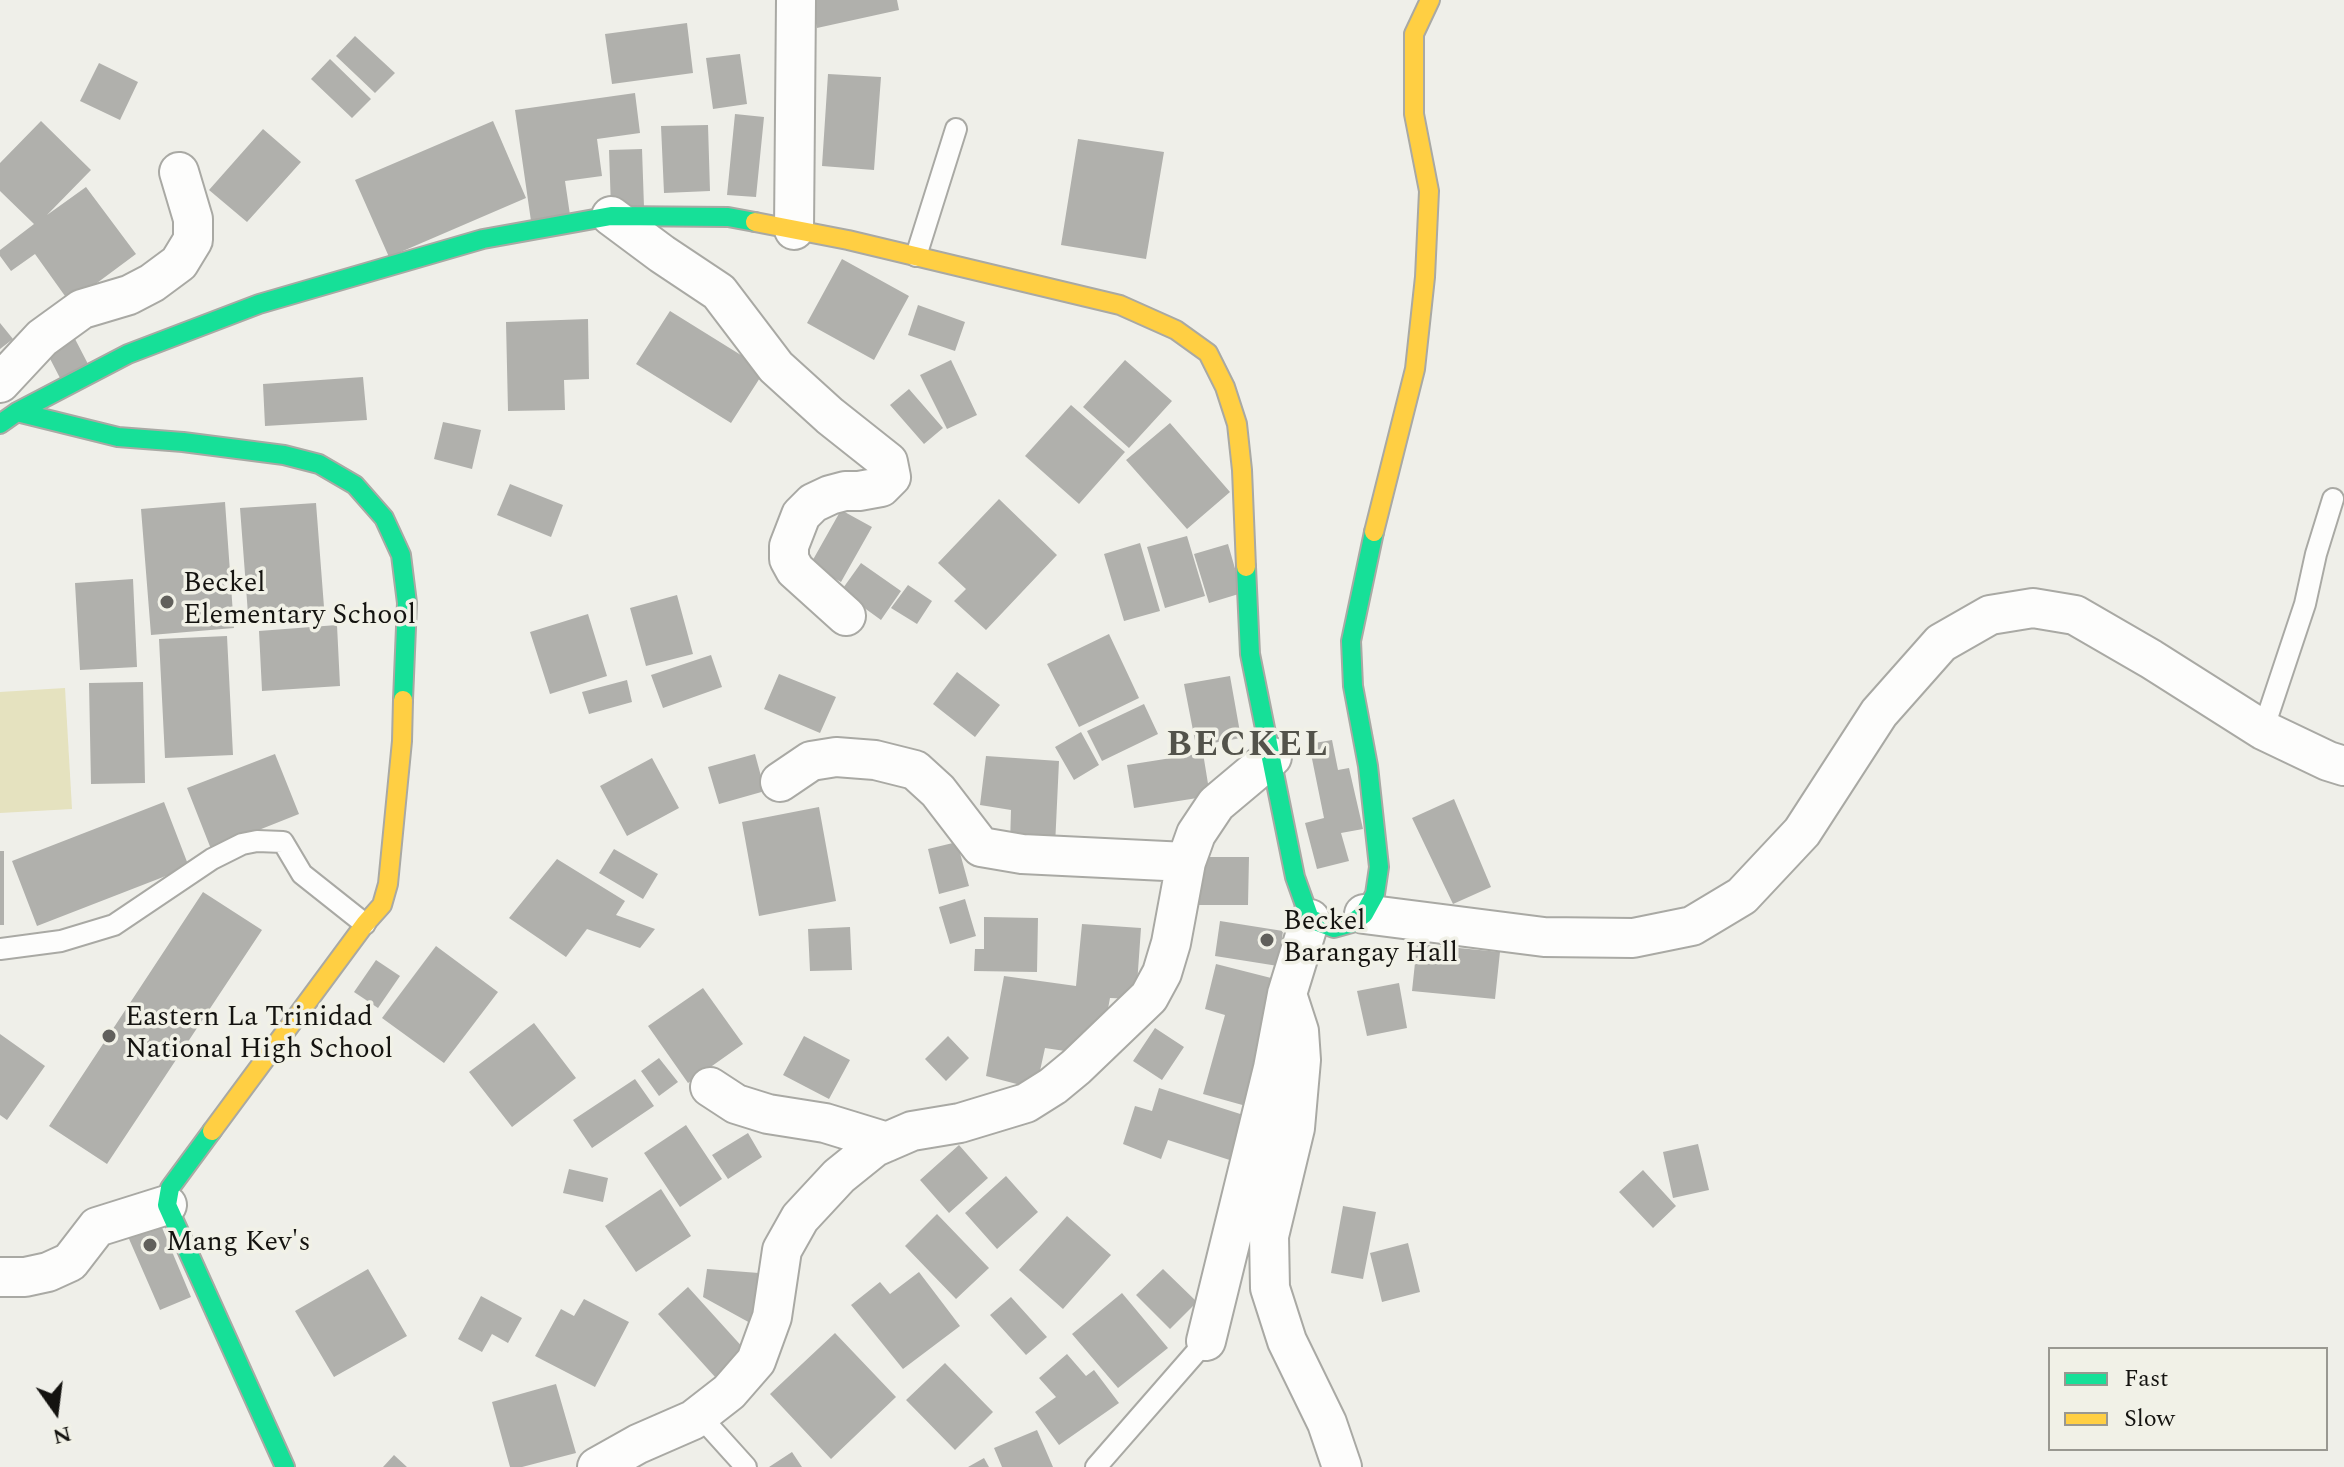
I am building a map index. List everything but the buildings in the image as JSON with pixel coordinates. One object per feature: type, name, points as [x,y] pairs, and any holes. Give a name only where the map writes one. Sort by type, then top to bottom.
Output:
[{"type":"street","points":[[794,230],[796,0]]},
{"type":"street","points":[[1310,919],[1334,928],[1352,923],[1364,914],[1375,894],[1379,867],[1368,766],[1353,686],[1351,641],[1374,530],[1415,369],[1425,277],[1429,191],[1414,114],[1414,34],[1430,0]]},
{"type":"street","points":[[0,424],[9,397],[42,338],[82,309],[129,295],[179,263],[193,240],[193,219],[179,172]]},
{"type":"street","points":[[611,216],[719,292],[776,367],[830,416],[888,462],[891,477],[881,487],[845,491],[813,503],[801,515],[789,546],[789,559],[795,570],[846,616]]},
{"type":"street","points":[[9,397],[259,304],[483,239],[611,216],[728,217],[916,256],[1120,305],[1176,330],[1208,353],[1225,387],[1237,424],[1250,654],[1295,877],[1310,919],[1287,994],[1273,1068],[1206,1341]]},
{"type":"street","points":[[9,397],[118,437],[284,455],[319,464],[355,485],[384,518],[401,555],[407,603],[402,741],[388,884],[382,905],[170,1188],[167,1205],[285,1467]]},
{"type":"street","points":[[1364,914],[1544,937],[1633,938],[1692,926],[1742,896],[1802,832],[1879,713],[1941,643],[1990,615],[2033,608],[2075,615],[2263,730],[2344,766]]},
{"type":"street","points":[[780,782],[811,761],[836,757],[875,760],[915,770],[938,791],[981,847],[1022,854],[1186,862]]},
{"type":"street","points":[[597,1467],[638,1444],[693,1420],[729,1392],[756,1361],[772,1317],[782,1250],[800,1218],[839,1176],[875,1147],[912,1131],[960,1123],[1026,1103],[1053,1086],[1133,1014],[1149,997],[1162,973],[1171,943],[1186,862],[1196,834],[1216,804],[1272,757]]},
{"type":"street","points":[[1287,994],[1299,1031],[1301,1060],[1295,1128],[1269,1236],[1270,1288],[1287,1341],[1327,1423],[1342,1467]]},
{"type":"street","points":[[710,1087],[736,1104],[768,1114],[825,1123],[887,1142]]},
{"type":"street","points":[[0,1277],[25,1277],[48,1272],[70,1262],[97,1227],[167,1205]]},
{"type":"lane","points":[[916,256],[956,129]]},
{"type":"lane","points":[[2263,730],[2305,604],[2333,499]]},
{"type":"lane","points":[[0,949],[61,941],[114,925],[212,859],[242,844],[257,841],[283,842],[302,874],[365,924]]},
{"type":"lane","points":[[1096,1467],[1206,1341]]},
{"type":"lane","points":[[699,1415],[746,1467]]},
{"type":"shaded area","points":[[65,688],[72,809],[0,813],[0,692]]},
{"type":"traffic: fast","points":[[0,424],[128,354],[259,304],[483,239],[611,216],[728,217],[755,222]]},
{"type":"traffic: fast","points":[[17,412],[118,437],[284,455],[319,464],[355,485],[384,518],[401,555],[407,603],[403,700]]},
{"type":"traffic: fast","points":[[1246,567],[1250,654],[1295,877],[1310,919],[1334,928],[1352,923],[1364,914],[1375,894],[1379,867],[1368,766],[1353,686],[1351,641],[1374,532]]},
{"type":"traffic: fast","points":[[212,1131],[170,1188],[167,1205],[285,1467]]},
{"type":"traffic: slow","points":[[1374,532],[1415,369],[1425,277],[1429,191],[1414,114],[1414,34],[1430,0]]},
{"type":"traffic: slow","points":[[755,222],[848,240],[1120,305],[1176,330],[1208,353],[1225,387],[1237,424],[1246,567]]},
{"type":"traffic: slow","points":[[212,1131],[382,905],[388,884],[403,700]]},
{"type":"place","name":"Beckel Elementary School","points":[[167,602]]},
{"type":"place","name":"Beckel Barangay Hall","points":[[1267,940]]},
{"type":"place","name":"Eastern La Trinidad National High School","points":[[109,1036]]},
{"type":"place","name":"Mang Kev's","points":[[150,1245]]},
{"type":"district","name":"BECKEL","points":[[1248,748]]}]
